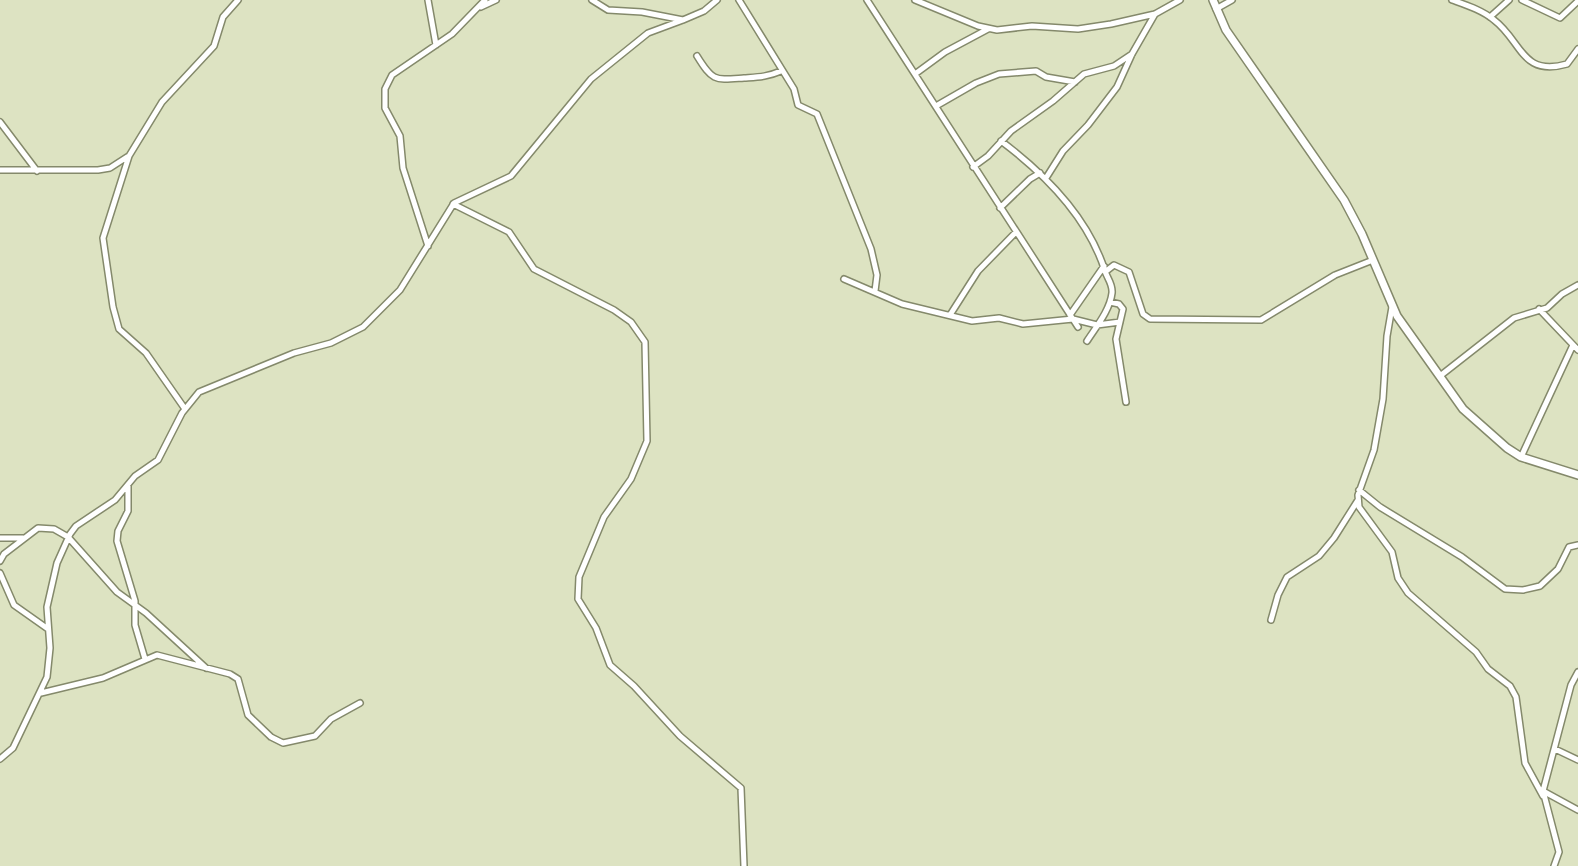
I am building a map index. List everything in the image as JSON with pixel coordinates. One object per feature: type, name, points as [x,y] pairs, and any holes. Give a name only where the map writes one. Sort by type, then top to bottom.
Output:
[{"type":"street","points":[[185,409],[146,353],[121,332],[114,314],[104,238],[129,156],[162,102],[214,46],[223,17],[238,0]]},
{"type":"street","points":[[428,0],[436,45]]},
{"type":"street","points":[[481,7],[485,0]]},
{"type":"street","points":[[428,247],[404,168],[400,136],[387,111],[383,97],[386,84],[392,75],[436,45],[481,7],[496,0]]},
{"type":"street","points":[[592,0],[608,10],[642,12],[683,20]]},
{"type":"street","points":[[0,759],[13,747],[41,693],[50,660],[47,607],[54,574],[68,537],[76,526],[104,509],[135,476],[159,459],[185,409],[204,388],[294,353],[331,343],[363,327],[400,290],[453,204],[511,176],[587,82],[646,34],[704,10],[717,0]]},
{"type":"street","points":[[739,0],[794,89],[798,105],[815,112],[821,123],[871,249],[877,275],[875,291]]},
{"type":"street","points":[[867,0],[1078,327]]},
{"type":"street","points":[[915,0],[988,29]]},
{"type":"street","points":[[915,74],[945,52],[988,29],[1032,26],[1078,29],[1155,14],[1180,0]]},
{"type":"street","points":[[1213,0],[1226,30],[1344,200],[1373,260],[1392,308],[1470,417],[1521,457],[1578,475]]},
{"type":"street","points":[[1216,9],[1232,0]]},
{"type":"street","points":[[1452,0],[1490,17],[1534,65],[1549,68],[1567,64],[1578,49]]},
{"type":"street","points":[[1490,17],[1509,0]]},
{"type":"street","points":[[1522,0],[1560,18],[1578,1]]},
{"type":"street","points":[[1046,178],[1063,151],[1088,125],[1117,87],[1132,54],[1155,14]]},
{"type":"street","points":[[973,167],[988,156],[1000,141],[1084,74],[1114,66],[1132,54]]},
{"type":"street","points":[[697,56],[709,74],[720,81],[760,78],[781,71]]},
{"type":"street","points":[[936,106],[976,83],[999,74],[1036,71],[1046,77],[1076,82]]},
{"type":"street","points":[[0,122],[38,172]]},
{"type":"street","points":[[1000,141],[1046,178],[1098,249],[1112,288],[1110,302],[1087,341]]},
{"type":"street","points":[[0,170],[38,172],[98,170],[110,168],[129,156]]},
{"type":"street","points":[[1000,208],[1030,179],[1040,173]]},
{"type":"street","points":[[453,204],[509,232],[534,269],[623,316],[645,342],[647,441],[630,479],[604,517],[579,577],[578,599],[596,628],[610,666],[634,686],[680,736],[741,788],[744,866]]},
{"type":"street","points":[[950,315],[978,271],[1016,232]]},
{"type":"street","points":[[1072,317],[1105,269],[1114,265],[1129,272],[1141,308],[1150,319],[1254,322],[1274,314],[1335,275],[1373,260]]},
{"type":"street","points":[[844,279],[902,304],[976,322],[999,318],[1023,324],[1072,317],[1097,325],[1120,322]]},
{"type":"street","points":[[1440,376],[1514,318],[1539,309],[1547,309],[1562,294],[1578,285]]},
{"type":"street","points":[[1110,302],[1122,306],[1117,346],[1126,402]]},
{"type":"street","points":[[1392,308],[1387,336],[1383,399],[1374,450],[1359,490],[1359,507],[1394,555],[1398,578],[1408,593],[1476,652],[1488,669],[1510,686],[1516,698],[1525,763],[1543,794],[1559,852],[1554,866]]},
{"type":"street","points":[[1539,309],[1578,350]]},
{"type":"street","points":[[1521,457],[1573,345]]},
{"type":"street","points":[[128,486],[128,511],[118,531],[117,541],[136,606],[135,625],[145,659]]},
{"type":"street","points":[[1359,490],[1380,507],[1462,557],[1505,589],[1523,590],[1540,586],[1558,568],[1567,549],[1578,545]]},
{"type":"street","points":[[1271,620],[1278,595],[1287,576],[1319,556],[1334,538],[1358,500]]},
{"type":"street","points":[[0,561],[4,554],[23,538],[42,527],[54,529],[68,537],[117,592],[208,669]]},
{"type":"street","points":[[0,538],[23,538]]},
{"type":"street","points":[[0,573],[14,605],[48,629]]},
{"type":"street","points":[[41,693],[103,678],[145,659],[164,656],[230,674],[238,679],[248,715],[271,737],[283,743],[315,736],[331,719],[360,703]]},
{"type":"street","points":[[1543,794],[1546,771],[1556,749],[1571,685],[1578,672]]},
{"type":"street","points":[[1556,749],[1578,760]]},
{"type":"street","points":[[1543,794],[1578,810]]}]
